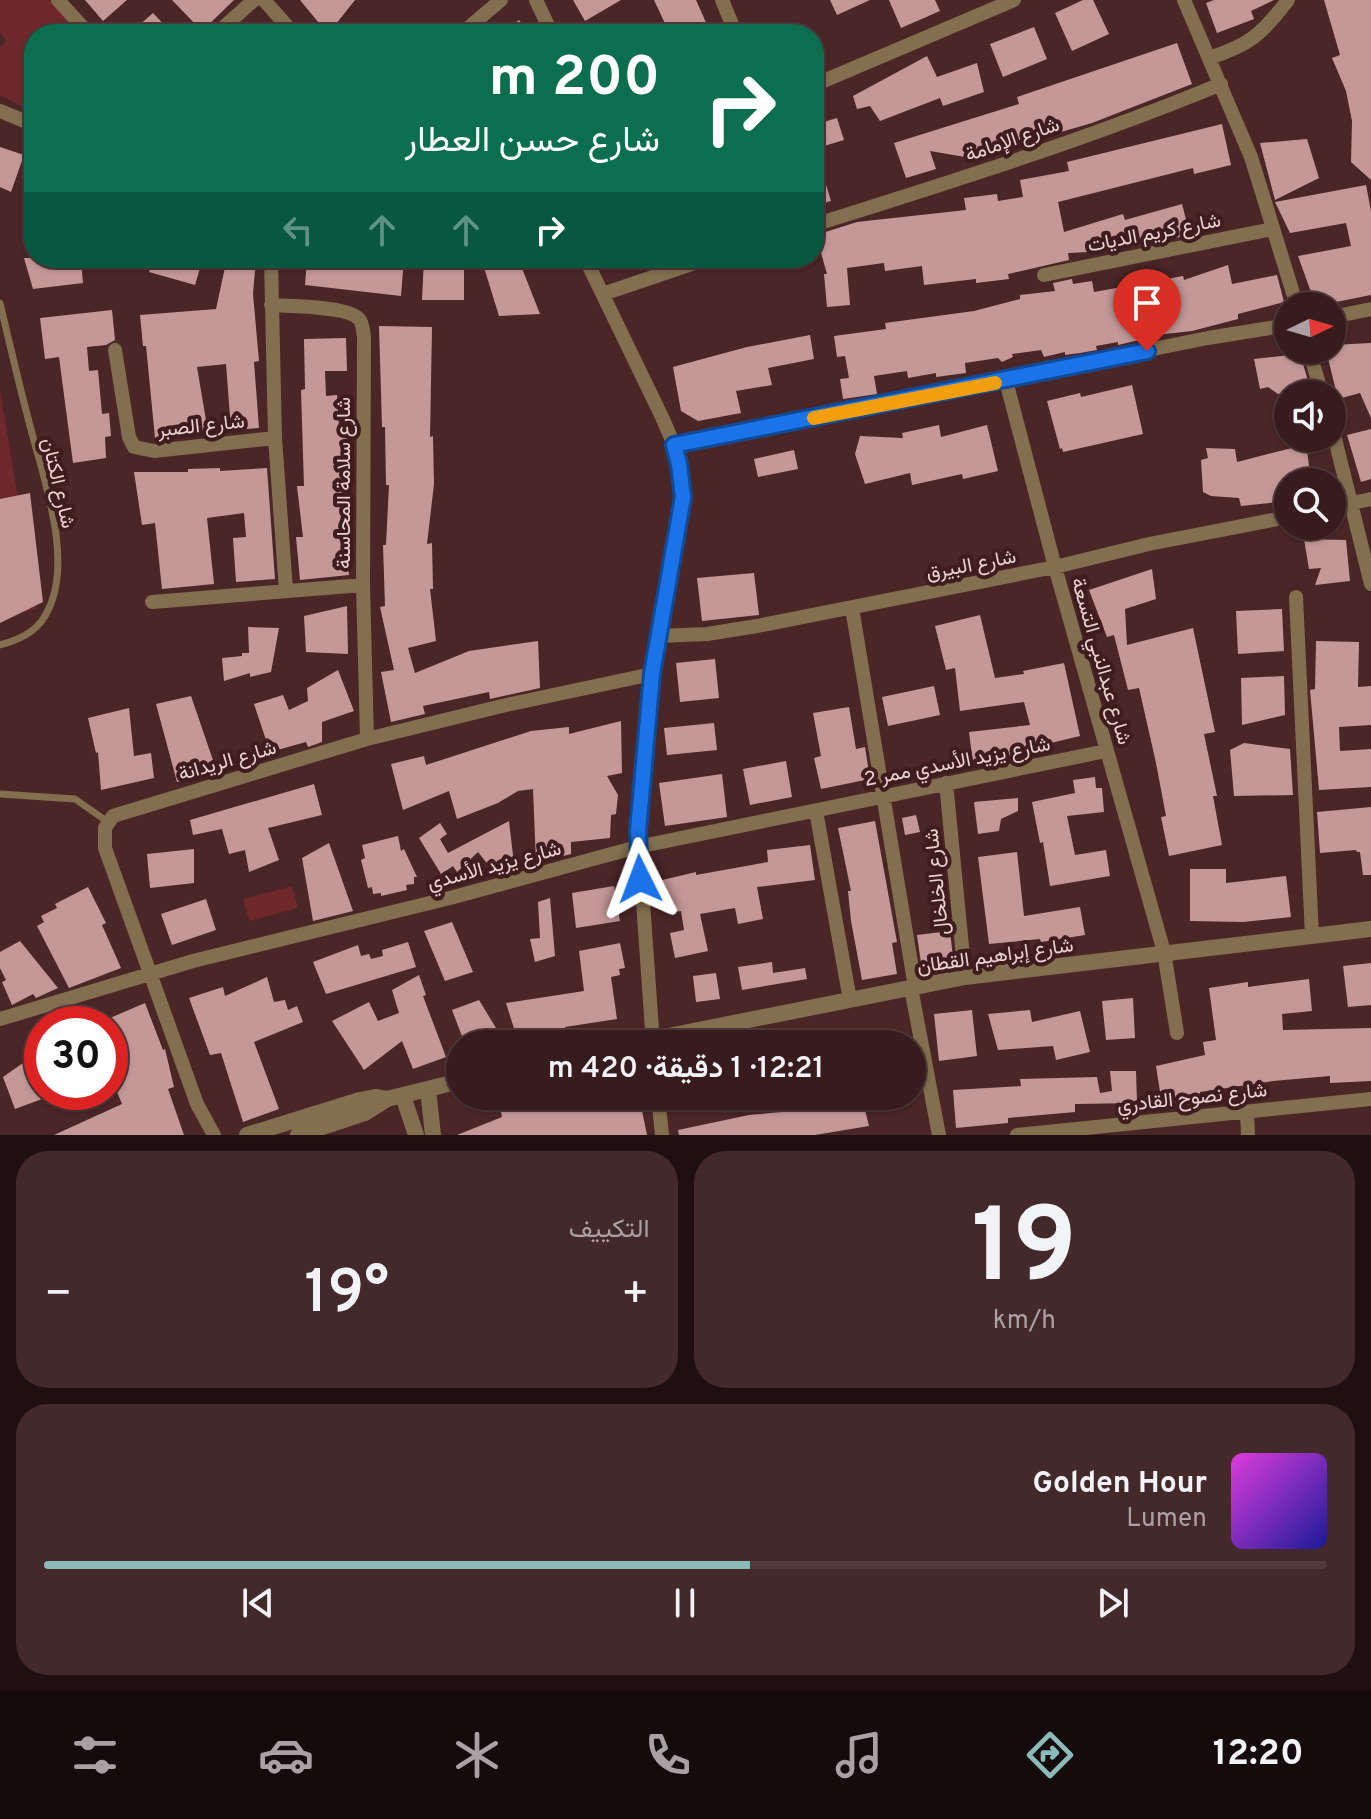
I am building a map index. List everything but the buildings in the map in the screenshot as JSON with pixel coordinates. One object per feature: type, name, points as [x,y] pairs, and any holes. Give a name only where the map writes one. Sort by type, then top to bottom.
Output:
[{"type":"street","points":[[58,0],[80,24]]},
{"type":"street","points":[[227,24],[254,0]]},
{"type":"street","points":[[264,0],[285,24]]},
{"type":"street","points":[[473,24],[501,0]]},
{"type":"street","points":[[536,0],[547,24]]},
{"type":"street","points":[[722,0],[732,24]]},
{"type":"street","points":[[824,81],[1014,0]]},
{"type":"street","points":[[1184,0],[1251,157],[1292,292]]},
{"type":"street","points":[[1209,58],[1232,51],[1259,35],[1288,0]]},
{"type":"street","name":"شارع الإمامة","points":[[824,222],[973,173],[1221,84]]},
{"type":"street","points":[[0,111],[24,121]]},
{"type":"street","name":"شارع كريم الديات","points":[[1044,275],[1272,229]]},
{"type":"street","name":"شارع الصبر","points":[[271,268],[275,438],[286,590]]},
{"type":"street","points":[[590,268],[674,445],[683,497],[652,674],[637,847],[652,1030]]},
{"type":"street","points":[[603,294],[680,268]]},
{"type":"street","name":"شارع سلامة المحاسنة","points":[[271,305],[344,311],[356,316],[362,324],[367,739]]},
{"type":"street","points":[[1346,314],[1371,309]]},
{"type":"street","points":[[674,445],[1274,327]]},
{"type":"street","name":"شارع الصبر","points":[[115,350],[129,437],[134,447],[154,451],[275,438]]},
{"type":"street","name":"شارع عبدالنبي التسعة","points":[[1006,381],[1164,952],[1177,1033]]},
{"type":"street","points":[[1339,452],[1371,584]]},
{"type":"street","points":[[1346,504],[1371,499]]},
{"type":"street","name":"شارع البيرق","points":[[659,636],[707,634],[852,608],[1274,520]]},
{"type":"street","points":[[152,602],[363,585]]},
{"type":"street","points":[[1296,597],[1312,936]]},
{"type":"street","points":[[852,608],[939,1135]]},
{"type":"street","name":"شارع الريدانة","points":[[108,822],[119,812],[367,739],[652,674]]},
{"type":"street","name":"شارع يزيد الأسدي ممر 2","points":[[816,811],[1106,751]]},
{"type":"street","name":"شارع الخلخال","points":[[946,783],[965,977]]},
{"type":"street","points":[[816,811],[850,1000]]},
{"type":"street","name":"شارع يزيد الأسدي","points":[[0,1019],[151,972],[450,898],[637,847],[816,811]]},
{"type":"street","points":[[108,822],[105,848],[122,901],[151,972],[197,1104],[214,1135]]},
{"type":"street","name":"شارع إبراهيم القطان","points":[[706,1030],[965,977],[1371,929]]},
{"type":"street","points":[[247,1135],[360,1100],[395,1097],[446,1084]]},
{"type":"street","points":[[428,1089],[433,1135]]},
{"type":"street","points":[[298,1135],[365,1113],[395,1097]]},
{"type":"street","points":[[395,1097],[416,1135]]},
{"type":"street","name":"شارع نصوح القادري","points":[[1017,1135],[1371,1099]]},
{"type":"street","points":[[197,1104],[202,1135]]},
{"type":"street","points":[[659,1110],[662,1135]]},
{"type":"street","points":[[1247,1111],[1248,1135]]},
{"type":"lane","name":"شارع الكتان","points":[[0,303],[52,514],[57,576],[47,614],[25,636],[0,645]]},
{"type":"lane","points":[[0,794],[75,799],[108,822]]},
{"type":"shaded area","points":[[0,0],[52,0],[74,24],[24,24],[24,107],[0,95],[0,48],[6,41],[0,33]]},
{"type":"shaded area","points":[[0,389],[36,609],[0,618]]},
{"type":"shaded area","points":[[292,886],[298,908],[249,921],[243,899]]},
{"type":"slow traffic","points":[[814,418],[995,383]]},
{"type":"route","points":[[640,879],[637,847],[652,674],[683,497],[674,445],[1147,351]]}]
